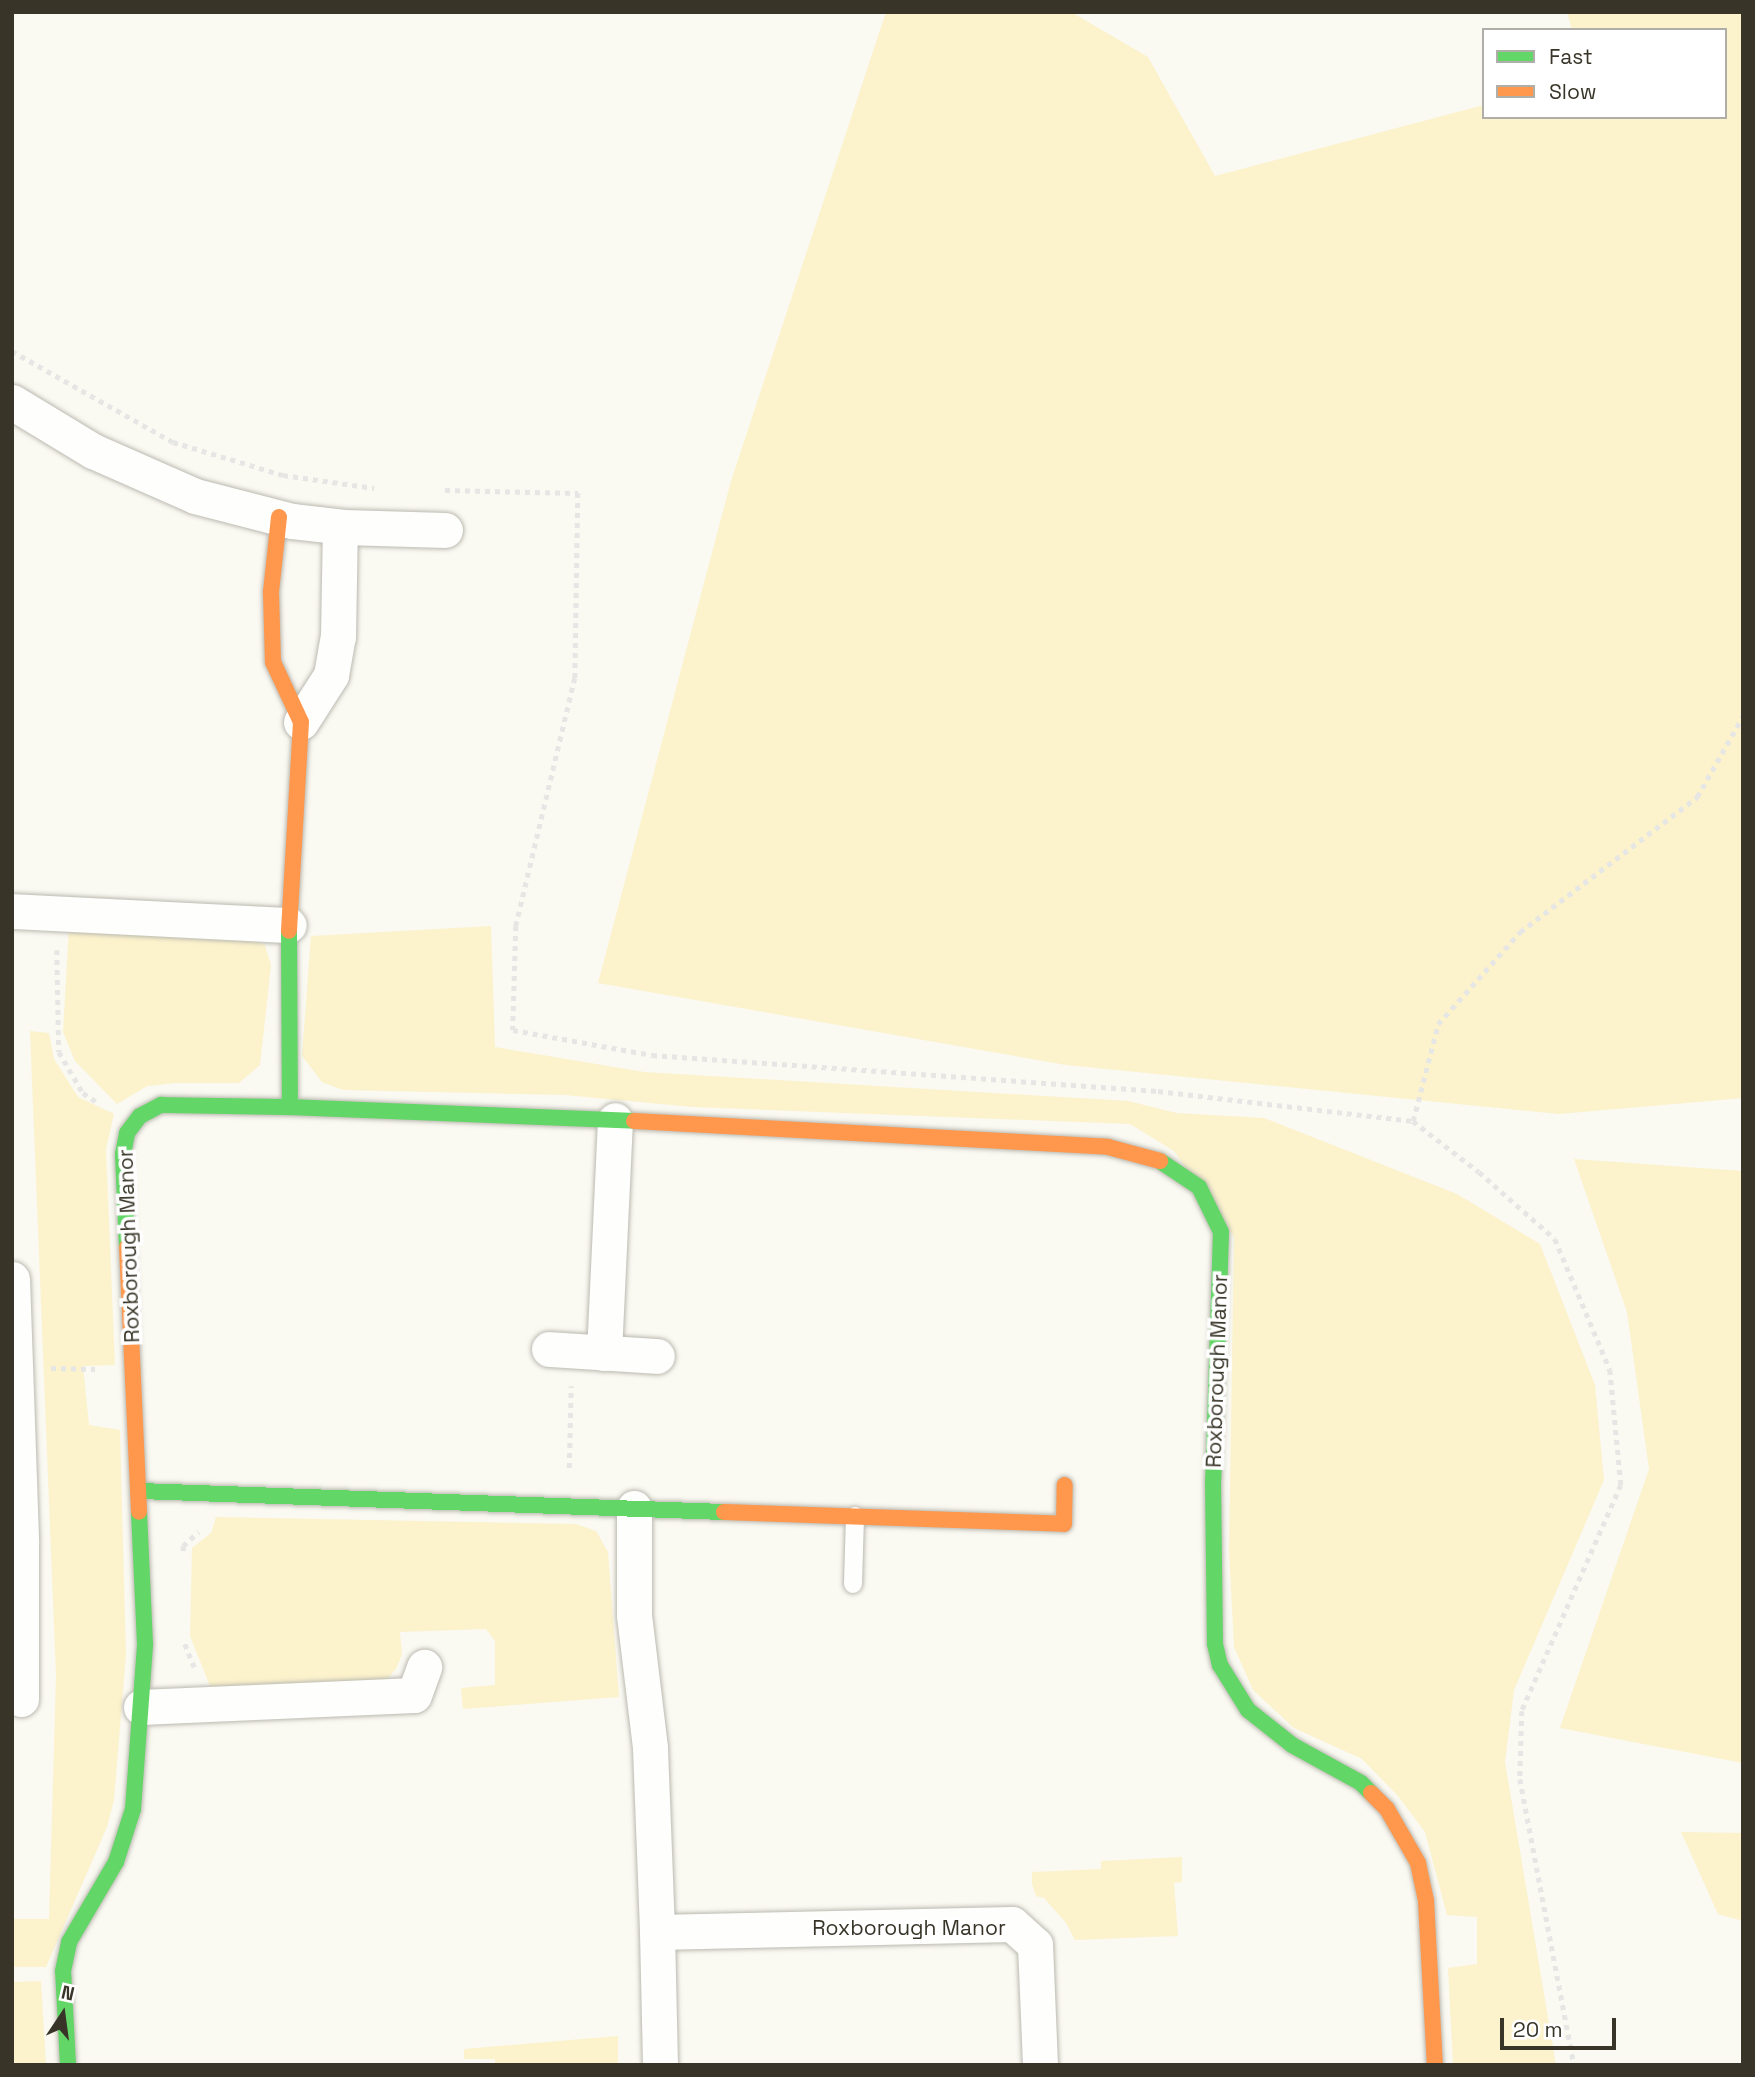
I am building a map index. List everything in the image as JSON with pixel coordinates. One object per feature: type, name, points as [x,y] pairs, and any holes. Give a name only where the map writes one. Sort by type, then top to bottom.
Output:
[{"type":"street","points":[[12,402],[93,451],[195,496],[279,517],[340,527],[445,530]]},
{"type":"street","points":[[279,517],[271,592],[273,662],[301,722],[289,925],[290,1107]]},
{"type":"street","points":[[301,722],[331,675],[338,637],[340,527]]},
{"type":"street","points":[[12,912],[289,925]]},
{"type":"street","name":"Roxborough Manor","points":[[68,2065],[63,1971],[69,1942],[116,1862],[133,1809],[145,1644],[141,1491],[123,1154],[127,1133],[131,1127],[140,1116],[161,1105],[290,1107],[615,1120],[1108,1147],[1155,1158],[1199,1187],[1222,1232],[1213,1481],[1215,1644],[1220,1665],[1248,1710],[1292,1745],[1361,1783],[1387,1809],[1418,1863],[1426,1901],[1428,1979],[1436,2065]]},
{"type":"street","points":[[615,1120],[575,1351],[657,1356]]},
{"type":"street","points":[[12,1279],[15,1368],[16,1706]]},
{"type":"street","points":[[141,1491],[1064,1524],[1065,1485]]},
{"type":"street","points":[[634,1508],[634,1615],[660,1812],[657,1931],[660,2065]]},
{"type":"street","points":[[141,1707],[414,1695],[424,1667]]},
{"type":"street","name":"Roxborough Manor","points":[[657,1931],[1012,1924],[1035,1945],[1040,2065]]},
{"type":"lane","points":[[853,1584],[855,1516]]},
{"type":"path","points":[[12,351],[173,442],[283,475],[378,489]]},
{"type":"path","points":[[432,490],[578,493],[575,678],[516,926],[513,1030],[652,1055],[1158,1091],[1413,1121],[1479,1172],[1555,1239],[1610,1370],[1621,1485],[1522,1711],[1520,1779],[1574,2065]]},
{"type":"path","points":[[1413,1121],[1438,1024],[1520,932],[1697,797],[1743,716]]},
{"type":"path","points":[[58,914],[56,1001],[59,1052],[83,1093],[131,1127]]},
{"type":"path","points":[[569,1506],[575,1351]]},
{"type":"path","points":[[15,1368],[134,1369]]},
{"type":"path","points":[[183,1559],[183,1546],[204,1527],[205,1493]]},
{"type":"path","points":[[185,1633],[185,1645],[204,1691],[203,1706]]},
{"type":"shaded area","points":[[886,12],[1071,12],[1148,57],[1215,176],[1482,106],[1482,119],[1727,119],[1727,28],[1571,28],[1567,12],[1743,12],[1743,1098],[1559,1114],[1066,1065],[598,983],[731,481]]},
{"type":"shaded area","points":[[491,926],[495,1047],[644,1072],[1128,1101],[1177,1113],[1264,1118],[1457,1194],[1540,1244],[1595,1385],[1604,1480],[1514,1690],[1505,1762],[1556,2065],[1453,2065],[1448,1968],[1477,1964],[1477,1917],[1447,1915],[1425,1832],[1398,1796],[1362,1759],[1294,1728],[1253,1690],[1234,1647],[1229,1550],[1234,1237],[1174,1151],[1130,1124],[693,1107],[565,1095],[343,1090],[322,1082],[302,1056],[311,936]]},
{"type":"shaded area","points":[[69,927],[250,938],[265,945],[271,965],[260,1065],[239,1083],[147,1086],[117,1104],[75,1061],[63,1032]]},
{"type":"shaded area","points":[[30,1031],[49,1033],[54,1059],[78,1097],[114,1114],[106,1149],[115,1365],[83,1366],[89,1425],[120,1430],[126,1655],[114,1800],[107,1827],[46,1967],[12,1967],[12,1919],[49,1919],[56,1675]]},
{"type":"shaded area","points":[[1574,1159],[1743,1171],[1743,1763],[1560,1728],[1649,1469],[1627,1312]]},
{"type":"shaded area","points":[[216,1517],[576,1524],[596,1531],[608,1552],[619,1697],[463,1709],[461,1688],[495,1685],[495,1641],[486,1629],[400,1632],[402,1655],[396,1669],[386,1680],[212,1691],[190,1636],[192,1548],[211,1533]]},
{"type":"shaded area","points":[[1681,1832],[1743,1833],[1743,1921],[1718,1914]]},
{"type":"shaded area","points":[[1182,1857],[1182,1882],[1174,1883],[1178,1936],[1075,1940],[1066,1923],[1044,1898],[1036,1896],[1032,1884],[1032,1872],[1101,1869],[1101,1861]]},
{"type":"shaded area","points":[[41,1981],[46,2065],[12,2065],[12,1982]]},
{"type":"shaded area","points":[[618,2036],[618,2065],[495,2065],[495,2059],[464,2059],[464,2049]]},
{"type":"traffic: fast","points":[[289,931],[290,1107],[634,1121]]},
{"type":"traffic: fast","points":[[127,1247],[123,1154],[127,1133],[140,1116],[161,1105],[290,1107]]},
{"type":"traffic: fast","points":[[1160,1161],[1199,1187],[1221,1232],[1213,1481],[1215,1644],[1220,1665],[1248,1710],[1292,1745],[1361,1783],[1371,1793]]},
{"type":"traffic: fast","points":[[140,1491],[724,1512]]},
{"type":"traffic: fast","points":[[68,2065],[63,1971],[69,1942],[116,1862],[133,1809],[145,1644],[139,1512]]},
{"type":"traffic: slow","points":[[279,517],[271,592],[273,662],[301,722],[289,931]]},
{"type":"traffic: slow","points":[[634,1121],[1108,1147],[1160,1161]]},
{"type":"traffic: slow","points":[[127,1247],[139,1512]]},
{"type":"traffic: slow","points":[[724,1512],[1064,1524],[1065,1485]]},
{"type":"traffic: slow","points":[[1371,1793],[1387,1809],[1418,1863],[1426,1901],[1435,2065]]}]
